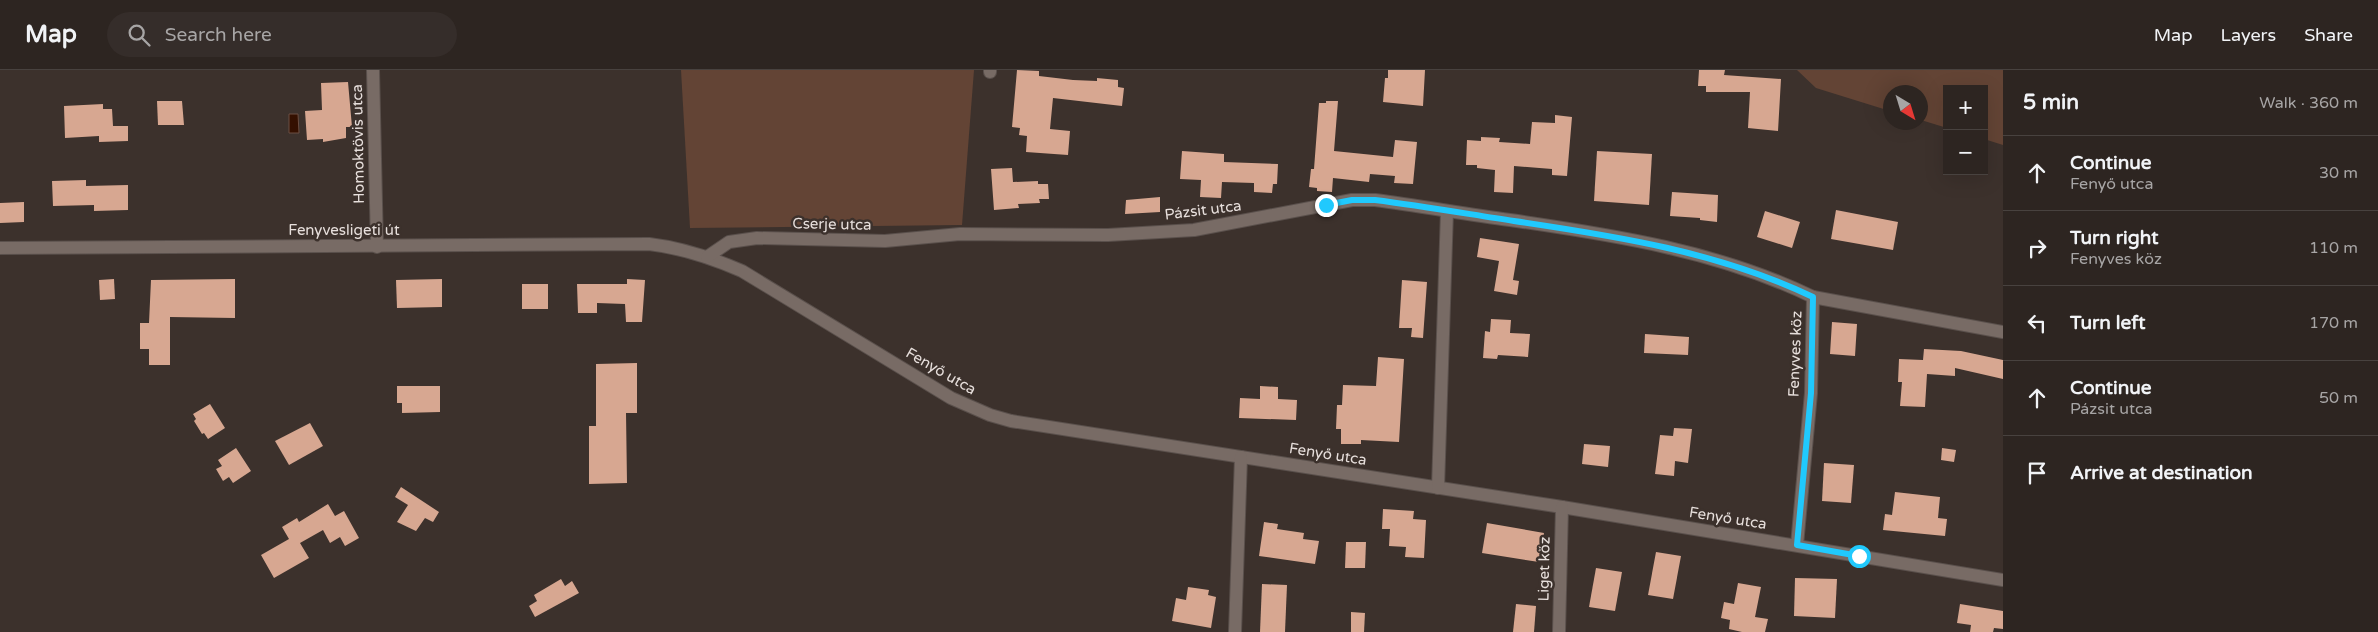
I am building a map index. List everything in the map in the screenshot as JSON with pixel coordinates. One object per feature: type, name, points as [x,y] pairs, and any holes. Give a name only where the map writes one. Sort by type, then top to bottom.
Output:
[{"type":"street","name":"Homoktövis utca","points":[[373,70],[377,247]]},
{"type":"street","name":"Pázsit utca","points":[[960,234],[1108,235],[1194,230],[1352,200],[1375,200],[1607,234],[1653,244],[1724,263],[1783,283],[1813,297]]},
{"type":"street","points":[[1438,488],[1447,211]]},
{"type":"street","name":"Cserje utca","points":[[708,257],[728,242],[741,240],[885,241],[960,234]]},
{"type":"street","name":"Fenyvesligeti út","points":[[0,248],[650,244],[687,250]]},
{"type":"street","name":"Fenyő utca","points":[[687,250],[742,271],[930,386],[990,415],[1034,426],[1562,507],[2003,580]]},
{"type":"street","name":"Fenyves köz","points":[[1797,545],[1811,393],[1813,297],[1968,324],[2003,332]]},
{"type":"street","points":[[1235,632],[1241,458]]},
{"type":"street","name":"Liget köz","points":[[1559,632],[1562,507]]},
{"type":"shaded area","points":[[681,70],[974,70],[962,225],[690,228]]},
{"type":"shaded area","points":[[1797,70],[2003,70],[2003,145],[1988,140],[1988,85],[1943,85],[1943,127],[1928,122],[1928,85],[1883,85],[1883,109],[1816,88]]},
{"type":"shaded area","points":[[289,114],[298,114],[299,133],[289,133]]},
{"type":"building","points":[[1017,70],[1039,71],[1039,76],[1073,80],[1097,81],[1097,78],[1118,80],[1118,87],[1124,88],[1122,106],[1053,98],[1050,129],[1070,131],[1068,155],[1026,152],[1027,136],[1019,135],[1020,128],[1012,127]]},
{"type":"building","points":[[1388,70],[1425,70],[1423,106],[1383,102],[1385,78],[1388,78]]},
{"type":"building","points":[[1699,70],[1725,70],[1724,75],[1781,79],[1778,131],[1748,128],[1750,92],[1706,92],[1706,86],[1698,86]]},
{"type":"building","points":[[348,82],[352,127],[346,127],[346,138],[323,142],[323,139],[307,140],[305,111],[322,110],[321,83]]},
{"type":"building","points":[[157,101],[182,101],[184,125],[158,125]]},
{"type":"building","points":[[1326,101],[1338,101],[1334,151],[1393,157],[1395,140],[1417,142],[1413,184],[1394,183],[1395,176],[1370,174],[1369,182],[1333,178],[1332,192],[1317,191],[1317,188],[1309,187],[1311,169],[1314,169],[1319,103],[1326,103]]},
{"type":"building","points":[[103,104],[103,109],[112,109],[113,126],[128,126],[128,141],[99,142],[99,136],[65,138],[64,106]]},
{"type":"building","points":[[1555,115],[1572,117],[1567,176],[1552,175],[1552,169],[1514,166],[1513,193],[1494,192],[1495,170],[1477,168],[1477,165],[1466,165],[1467,140],[1481,141],[1481,137],[1500,138],[1499,142],[1530,144],[1532,122],[1555,123]]},
{"type":"building","points":[[1182,151],[1224,154],[1224,162],[1278,164],[1277,184],[1273,184],[1272,193],[1254,192],[1254,183],[1222,182],[1221,198],[1200,197],[1201,180],[1180,179]]},
{"type":"building","points":[[1597,151],[1652,154],[1649,205],[1594,201]]},
{"type":"building","points":[[1012,168],[1013,182],[1038,181],[1038,184],[1048,184],[1049,199],[1039,199],[1040,203],[1018,204],[1019,208],[994,210],[991,169]]},
{"type":"building","points":[[86,180],[86,186],[128,185],[128,210],[94,211],[94,205],[53,206],[52,181]]},
{"type":"building","points":[[1672,192],[1718,195],[1717,222],[1700,220],[1700,218],[1670,216]]},
{"type":"building","points":[[1160,197],[1160,212],[1125,214],[1126,200]]},
{"type":"building","points":[[24,202],[24,222],[0,223],[0,203]]},
{"type":"building","points":[[1836,210],[1898,222],[1893,250],[1831,239]]},
{"type":"building","points":[[1765,211],[1800,222],[1792,248],[1757,237]]},
{"type":"building","points":[[1480,238],[1519,244],[1513,280],[1519,281],[1517,295],[1494,291],[1499,261],[1477,257]]},
{"type":"building","points":[[114,279],[115,299],[100,300],[99,280]]},
{"type":"building","points":[[235,279],[235,318],[170,317],[170,365],[149,365],[149,349],[140,349],[140,323],[149,323],[151,280]]},
{"type":"building","points":[[442,279],[442,307],[397,308],[396,280]]},
{"type":"building","points":[[627,279],[645,280],[642,322],[626,322],[625,304],[597,303],[597,313],[578,313],[577,284],[627,284]]},
{"type":"building","points":[[1402,280],[1427,282],[1423,338],[1411,337],[1412,328],[1399,328]]},
{"type":"building","points":[[522,284],[548,284],[548,309],[522,309]]},
{"type":"building","points":[[1491,319],[1511,320],[1510,333],[1530,334],[1528,357],[1498,355],[1497,359],[1483,358],[1485,331],[1490,332]]},
{"type":"building","points":[[1832,322],[1857,324],[1855,356],[1830,354]]},
{"type":"building","points":[[1645,334],[1689,337],[1688,355],[1644,353]]},
{"type":"building","points":[[1924,349],[1961,351],[2003,360],[2003,379],[1955,368],[1955,376],[1927,374],[1925,407],[1900,406],[1902,382],[1898,382],[1899,359],[1923,360]]},
{"type":"building","points":[[1378,357],[1404,359],[1399,442],[1361,440],[1361,444],[1341,444],[1341,429],[1336,429],[1337,405],[1342,405],[1343,385],[1376,386]]},
{"type":"building","points":[[637,363],[637,413],[626,413],[627,483],[589,484],[589,426],[596,426],[596,364]]},
{"type":"building","points":[[397,386],[440,386],[440,412],[402,413],[402,403],[397,403]]},
{"type":"building","points":[[1260,386],[1278,387],[1278,399],[1297,400],[1296,420],[1239,418],[1240,398],[1260,399]]},
{"type":"building","points":[[210,404],[225,428],[208,439],[204,433],[202,434],[194,421],[196,419],[193,414]]},
{"type":"building","points":[[310,423],[323,446],[289,465],[275,441]]},
{"type":"building","points":[[1674,428],[1692,429],[1688,463],[1675,461],[1674,476],[1655,474],[1660,435],[1673,436]]},
{"type":"building","points":[[1584,444],[1610,446],[1608,467],[1582,464]]},
{"type":"building","points":[[236,448],[251,471],[233,483],[229,477],[223,481],[216,469],[222,466],[218,460]]},
{"type":"building","points":[[1942,448],[1956,450],[1954,462],[1941,460]]},
{"type":"building","points":[[1824,463],[1854,465],[1851,503],[1822,501]]},
{"type":"building","points":[[401,487],[439,512],[433,522],[425,518],[416,531],[397,522],[408,505],[395,497]]},
{"type":"building","points":[[1895,492],[1940,497],[1938,518],[1947,519],[1945,536],[1883,530],[1885,514],[1892,515]]},
{"type":"building","points":[[328,504],[335,516],[344,511],[359,538],[345,546],[340,537],[330,543],[323,530],[300,543],[309,558],[274,578],[261,555],[289,539],[282,527],[297,518],[299,522]]},
{"type":"building","points":[[1383,509],[1414,511],[1413,519],[1426,520],[1424,558],[1405,557],[1406,547],[1389,546],[1390,529],[1382,529]]},
{"type":"building","points":[[1264,522],[1278,524],[1277,529],[1304,533],[1303,539],[1319,541],[1315,564],[1259,556]]},
{"type":"building","points":[[1487,523],[1544,533],[1539,562],[1482,553]]},
{"type":"building","points":[[1346,542],[1366,542],[1365,568],[1345,568]]},
{"type":"building","points":[[1656,552],[1681,556],[1673,599],[1648,595]]},
{"type":"building","points":[[1596,568],[1622,572],[1615,611],[1589,607]]},
{"type":"building","points":[[1795,578],[1837,579],[1835,618],[1794,616]]},
{"type":"building","points":[[561,579],[565,586],[572,581],[579,593],[535,617],[529,606],[537,601],[534,595]]},
{"type":"building","points":[[1738,583],[1761,587],[1755,617],[1768,619],[1765,632],[1742,632],[1729,629],[1730,620],[1721,618],[1724,602],[1734,604]]},
{"type":"building","points":[[1262,584],[1287,585],[1285,632],[1260,632]]},
{"type":"building","points":[[1188,587],[1209,590],[1208,595],[1216,597],[1211,628],[1172,621],[1176,598],[1186,600]]},
{"type":"building","points":[[1516,604],[1536,606],[1534,632],[1513,632]]},
{"type":"building","points":[[1960,604],[2003,611],[2003,629],[1994,628],[1993,632],[1970,632],[1971,625],[1957,623]]},
{"type":"building","points":[[1351,612],[1365,613],[1364,632],[1351,632]]},
{"type":"route","points":[[1326,205],[1352,200],[1375,200],[1607,234],[1724,263],[1783,283],[1813,297],[1811,393],[1797,545],[1859,556]]}]
